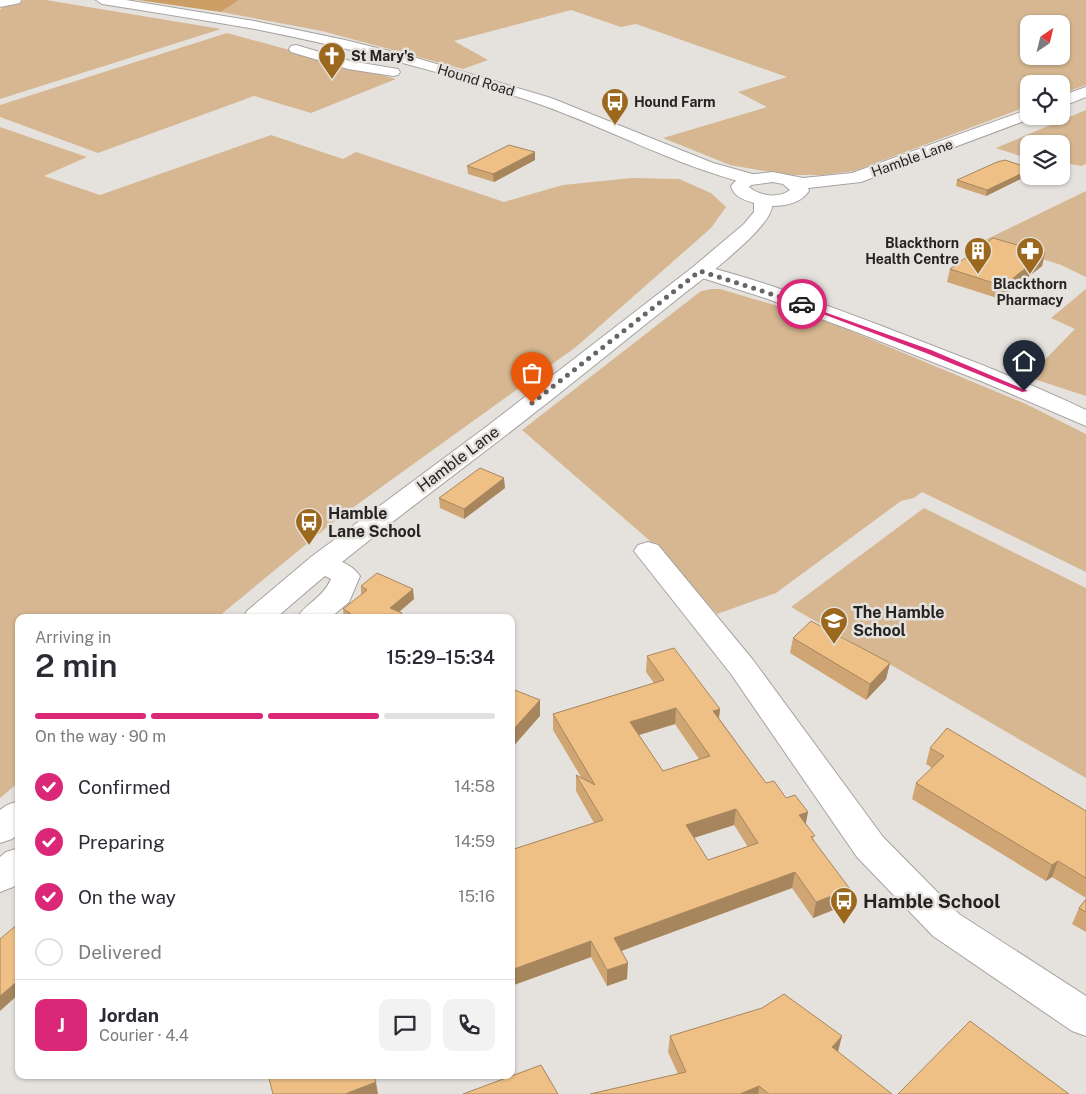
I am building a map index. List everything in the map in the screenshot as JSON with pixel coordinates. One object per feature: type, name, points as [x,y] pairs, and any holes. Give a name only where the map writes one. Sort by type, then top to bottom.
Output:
[{"type":"street","points":[[0,3],[15,0]]},
{"type":"street","name":"Hound Road","points":[[102,0],[254,25],[354,46],[546,101],[707,167],[714,174],[746,184],[753,197],[764,200]]},
{"type":"street","points":[[1070,98],[1086,92]]},
{"type":"street","name":"Hamble Lane","points":[[262,614],[321,563],[501,428],[700,271],[751,228],[763,212],[764,200],[786,199],[794,189],[823,189],[845,180],[888,168],[1020,117]]},
{"type":"street","points":[[746,184],[773,177],[794,189]]},
{"type":"street","points":[[700,271],[800,303],[903,342],[994,378],[1086,420]]},
{"type":"street","points":[[648,551],[742,667],[870,846],[946,925],[1086,1018]]},
{"type":"street","points":[[317,614],[339,595],[346,576],[321,563]]},
{"type":"street","points":[[0,829],[15,817]]},
{"type":"street","points":[[0,877],[15,865]]},
{"type":"shaded area","points":[[24,0],[46,0],[221,29],[0,99],[0,10],[5,4]]},
{"type":"shaded area","points":[[138,0],[239,0],[221,12]]},
{"type":"shaded area","points":[[239,0],[1086,0],[1086,85],[1070,91],[1070,75],[1020,75],[1020,109],[854,171],[823,175],[787,175],[730,165],[663,138],[767,107],[738,92],[787,77],[636,24],[621,27],[571,10],[454,41],[488,60],[463,69],[322,31],[221,12]]},
{"type":"shaded area","points":[[227,33],[396,79],[311,113],[254,96],[98,153],[0,117],[0,105]]},
{"type":"shaded area","points":[[1086,110],[1086,164],[1081,166],[1070,164],[1070,135],[1027,135],[1050,125],[1070,125],[1070,117]]},
{"type":"shaded area","points":[[0,127],[87,157],[44,176],[100,195],[271,135],[343,159],[356,152],[504,202],[563,185],[632,178],[679,179],[711,193],[726,207],[711,228],[576,347],[337,519],[222,614],[15,614],[15,785],[0,798]]},
{"type":"shaded area","points":[[1020,138],[1020,156],[996,148]]},
{"type":"shaded area","points":[[1086,191],[1086,277],[1061,265],[985,240]]},
{"type":"shaded area","points":[[720,289],[822,319],[1026,404],[1086,434],[1086,572],[922,492],[914,498],[901,501],[776,593],[717,614],[649,540],[522,430],[701,291]]},
{"type":"shaded area","points":[[1086,289],[1086,396],[1028,377],[1075,329],[1051,318]]},
{"type":"shaded area","points":[[924,508],[1086,588],[1086,778],[791,607]]},
{"type":"building","points":[[509,145],[535,152],[493,174],[467,166]]},
{"type":"building","points":[[1005,160],[1020,165],[1020,174],[987,190],[957,180]]},
{"type":"building","points":[[993,238],[1045,253],[1003,286],[950,269]]},
{"type":"building","points":[[480,468],[504,478],[464,509],[439,498]]},
{"type":"building","points":[[377,573],[413,589],[390,608],[401,614],[349,614],[343,609],[367,590],[361,586]]},
{"type":"building","points":[[811,621],[890,663],[870,684],[793,638]]},
{"type":"building","points":[[674,648],[720,709],[713,711],[766,783],[774,781],[786,798],[795,795],[808,812],[799,815],[815,836],[811,837],[850,889],[816,902],[795,872],[614,938],[628,963],[607,970],[591,941],[515,969],[515,849],[603,820],[576,775],[595,785],[553,714],[664,680],[647,656]],"holes":[[[676,708],[710,756],[663,771],[630,722]],[[736,809],[758,843],[708,860],[686,825]]]},
{"type":"building","points":[[515,690],[540,700],[515,728]]},
{"type":"building","points":[[947,728],[1086,811],[1086,878],[1058,861],[1052,865],[916,783],[944,756],[930,748]]},
{"type":"building","points":[[1086,899],[1086,912],[1079,908]]},
{"type":"building","points":[[15,926],[15,983],[0,996],[0,939]]},
{"type":"building","points":[[784,994],[842,1036],[832,1047],[892,1094],[769,1094],[759,1086],[740,1094],[590,1094],[686,1072],[670,1036],[762,1008]]},
{"type":"building","points":[[970,1021],[1069,1094],[898,1094]]},
{"type":"building","points":[[541,1065],[558,1094],[463,1094],[503,1079],[515,1079],[515,1075]]},
{"type":"building","points":[[269,1079],[375,1079],[376,1082],[345,1094],[273,1094]]},
{"type":"way so far","points":[[532,403],[700,271],[802,304]]},
{"type":"place","name":"St Mary's","points":[[332,80]]},
{"type":"place","name":"Hound Farm","points":[[615,126]]},
{"type":"place","name":"Blackthorn Health Centre","points":[[978,275]]},
{"type":"place","name":"Blackthorn Pharmacy","points":[[1030,275]]},
{"type":"place","name":"Hamble Lane School","points":[[309,546]]},
{"type":"place","name":"The Hamble School","points":[[834,645]]},
{"type":"place","name":"Hamble School","points":[[844,925]]},
{"type":"route","points":[[802,304],[1024,391]]}]
